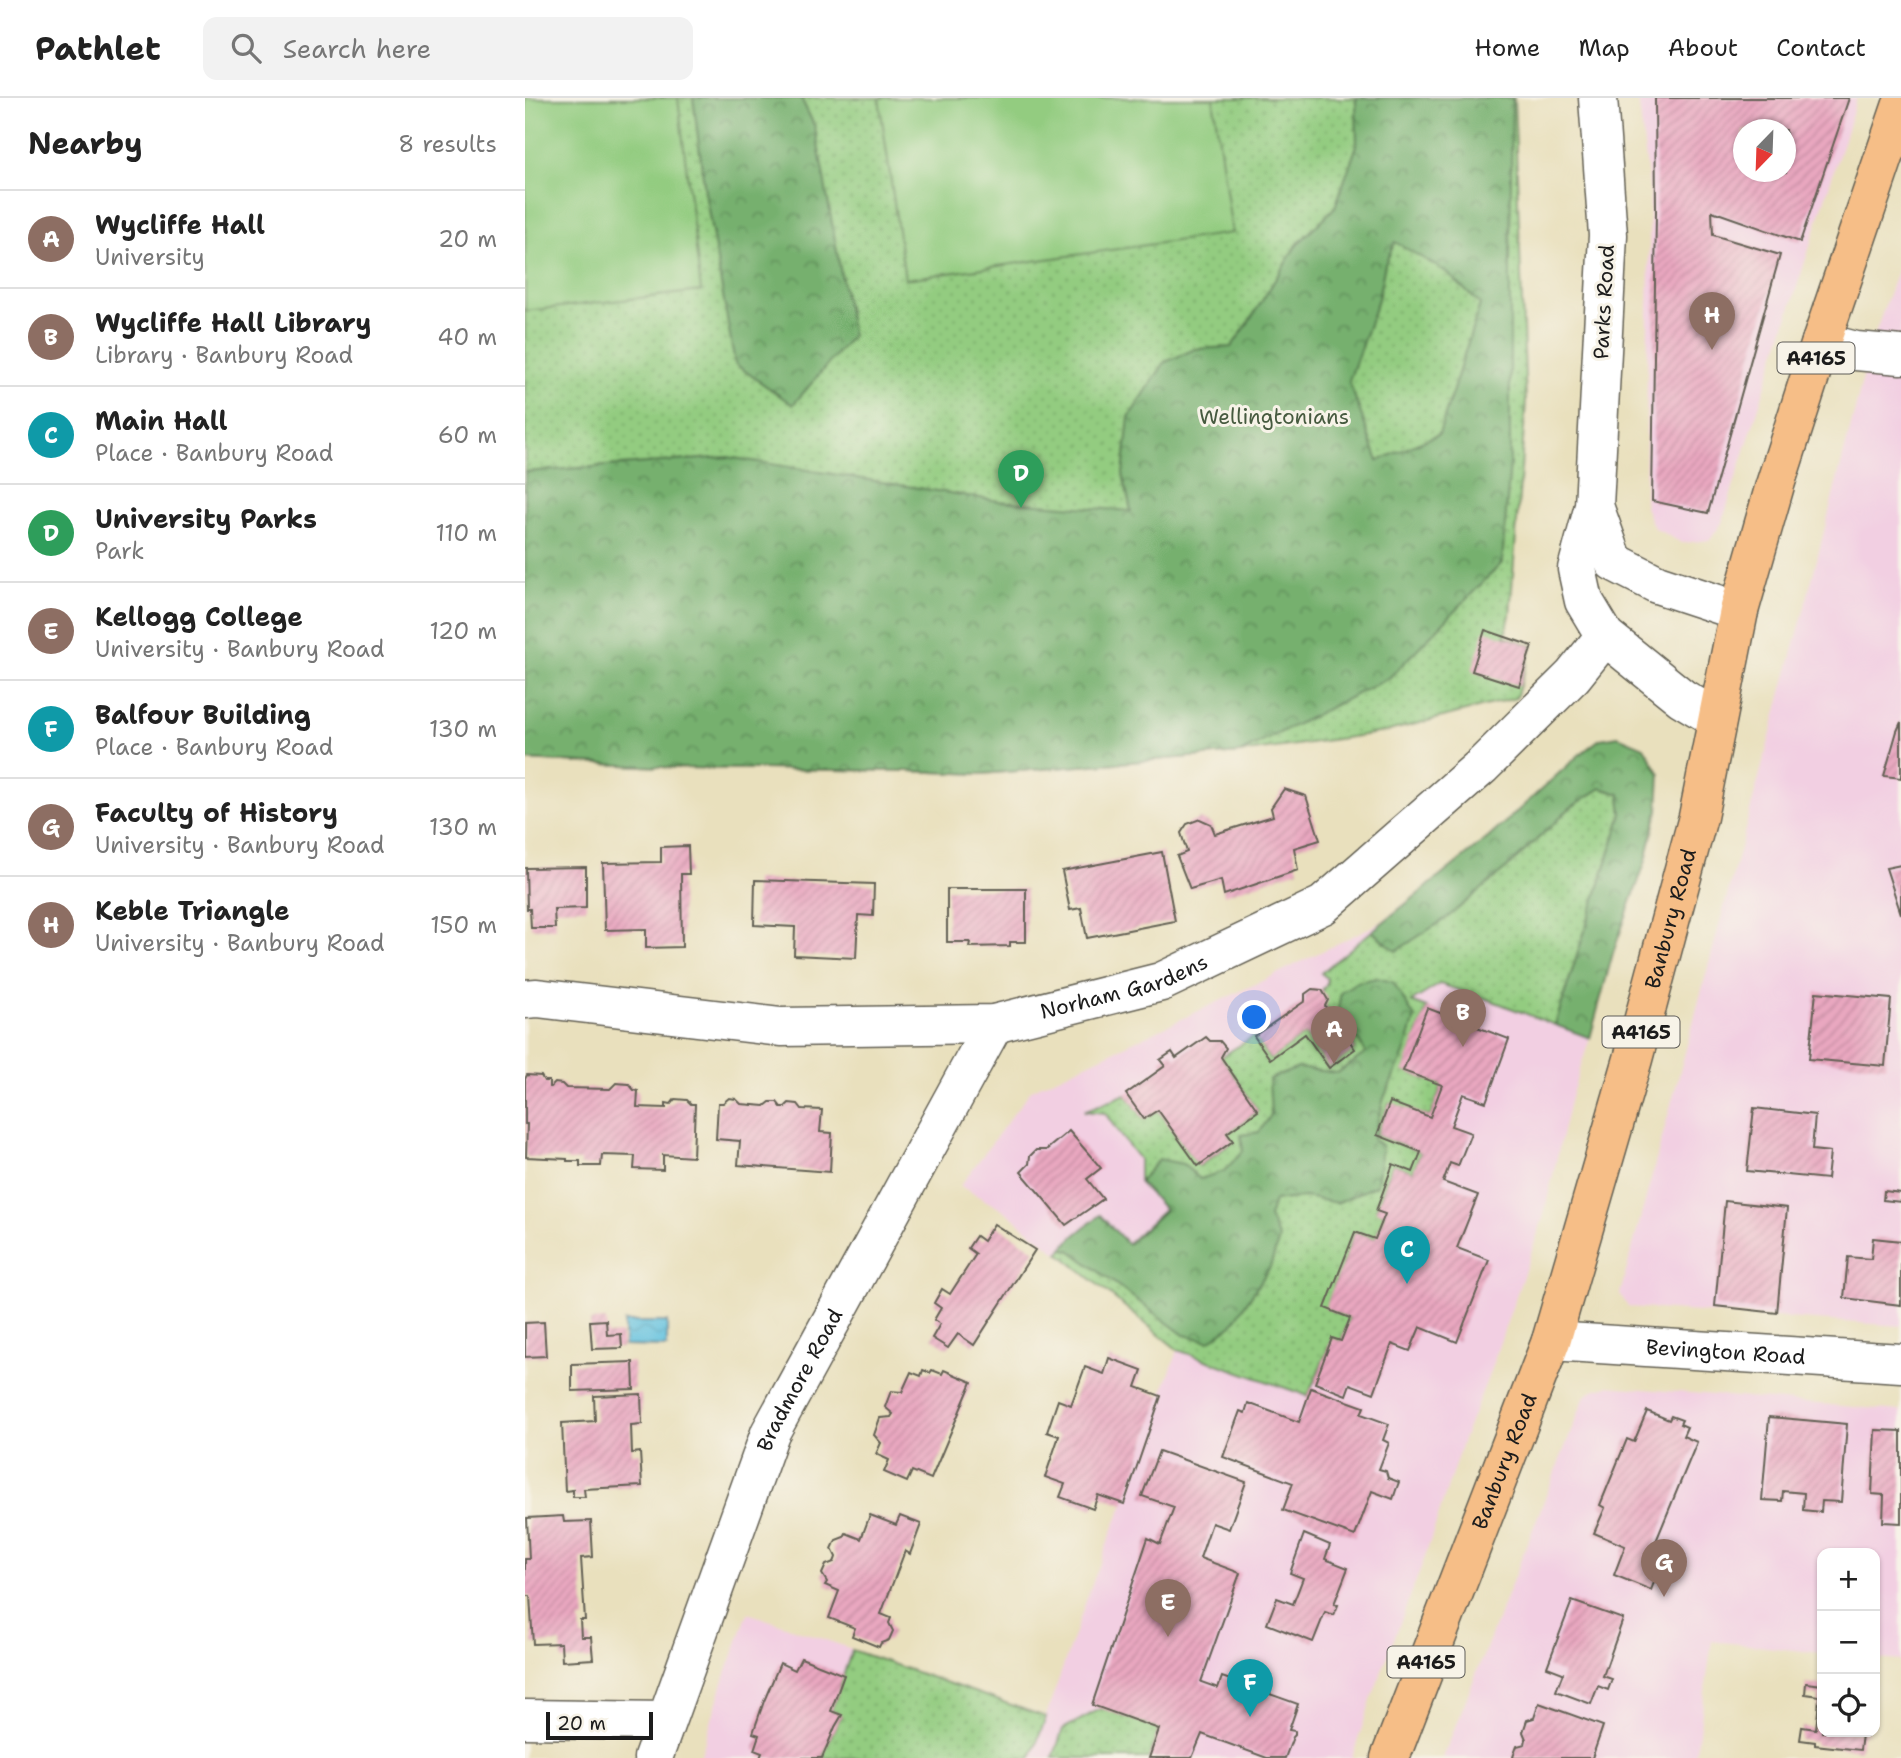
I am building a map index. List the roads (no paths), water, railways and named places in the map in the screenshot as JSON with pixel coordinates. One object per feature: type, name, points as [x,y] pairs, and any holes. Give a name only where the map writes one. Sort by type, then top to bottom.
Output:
[{"type":"main road","name":"Banbury Road","points":[[1390,1758],[1551,1341],[1637,1046],[1700,810],[1739,611],[1775,485],[1901,107]]},
{"type":"street","name":"Parks Road","points":[[1598,98],[1608,235],[1594,506],[1577,569],[1584,601],[1605,636],[1682,698],[1717,719]]},
{"type":"street","points":[[1821,342],[1856,351],[1901,355]]},
{"type":"street","name":"Parks Road","points":[[1594,506],[1614,562],[1605,636]]},
{"type":"street","points":[[1614,562],[1657,584],[1739,611]]},
{"type":"street","name":"Norham Gardens","points":[[525,999],[537,998],[781,1027],[994,1024],[1161,982],[1323,905],[1482,766],[1573,676],[1605,636]]},
{"type":"street","name":"Bradmore Road","points":[[653,1758],[770,1433],[994,1024]]},
{"type":"street","name":"Bevington Road","points":[[1551,1341],[1901,1363]]},
{"type":"street","points":[[525,1719],[665,1721]]},
{"type":"water","points":[[624,1322],[667,1322],[667,1347],[624,1346]]},
{"type":"place","name":"Keble Triangle","points":[[1712,350]]},
{"type":"place","name":"University Parks","points":[[1021,508]]},
{"type":"place","name":"Wycliffe Hall Library","points":[[1463,1047]]},
{"type":"place","name":"Wycliffe Hall","points":[[1334,1064]]},
{"type":"place","name":"Main Hall","points":[[1407,1284]]},
{"type":"place","name":"Faculty of History","points":[[1664,1597]]},
{"type":"place","name":"Kellogg College","points":[[1168,1637]]},
{"type":"place","name":"Balfour Building","points":[[1250,1717]]},
{"type":"park label","name":"Wellingtonians","points":[[1274,417]]}]
